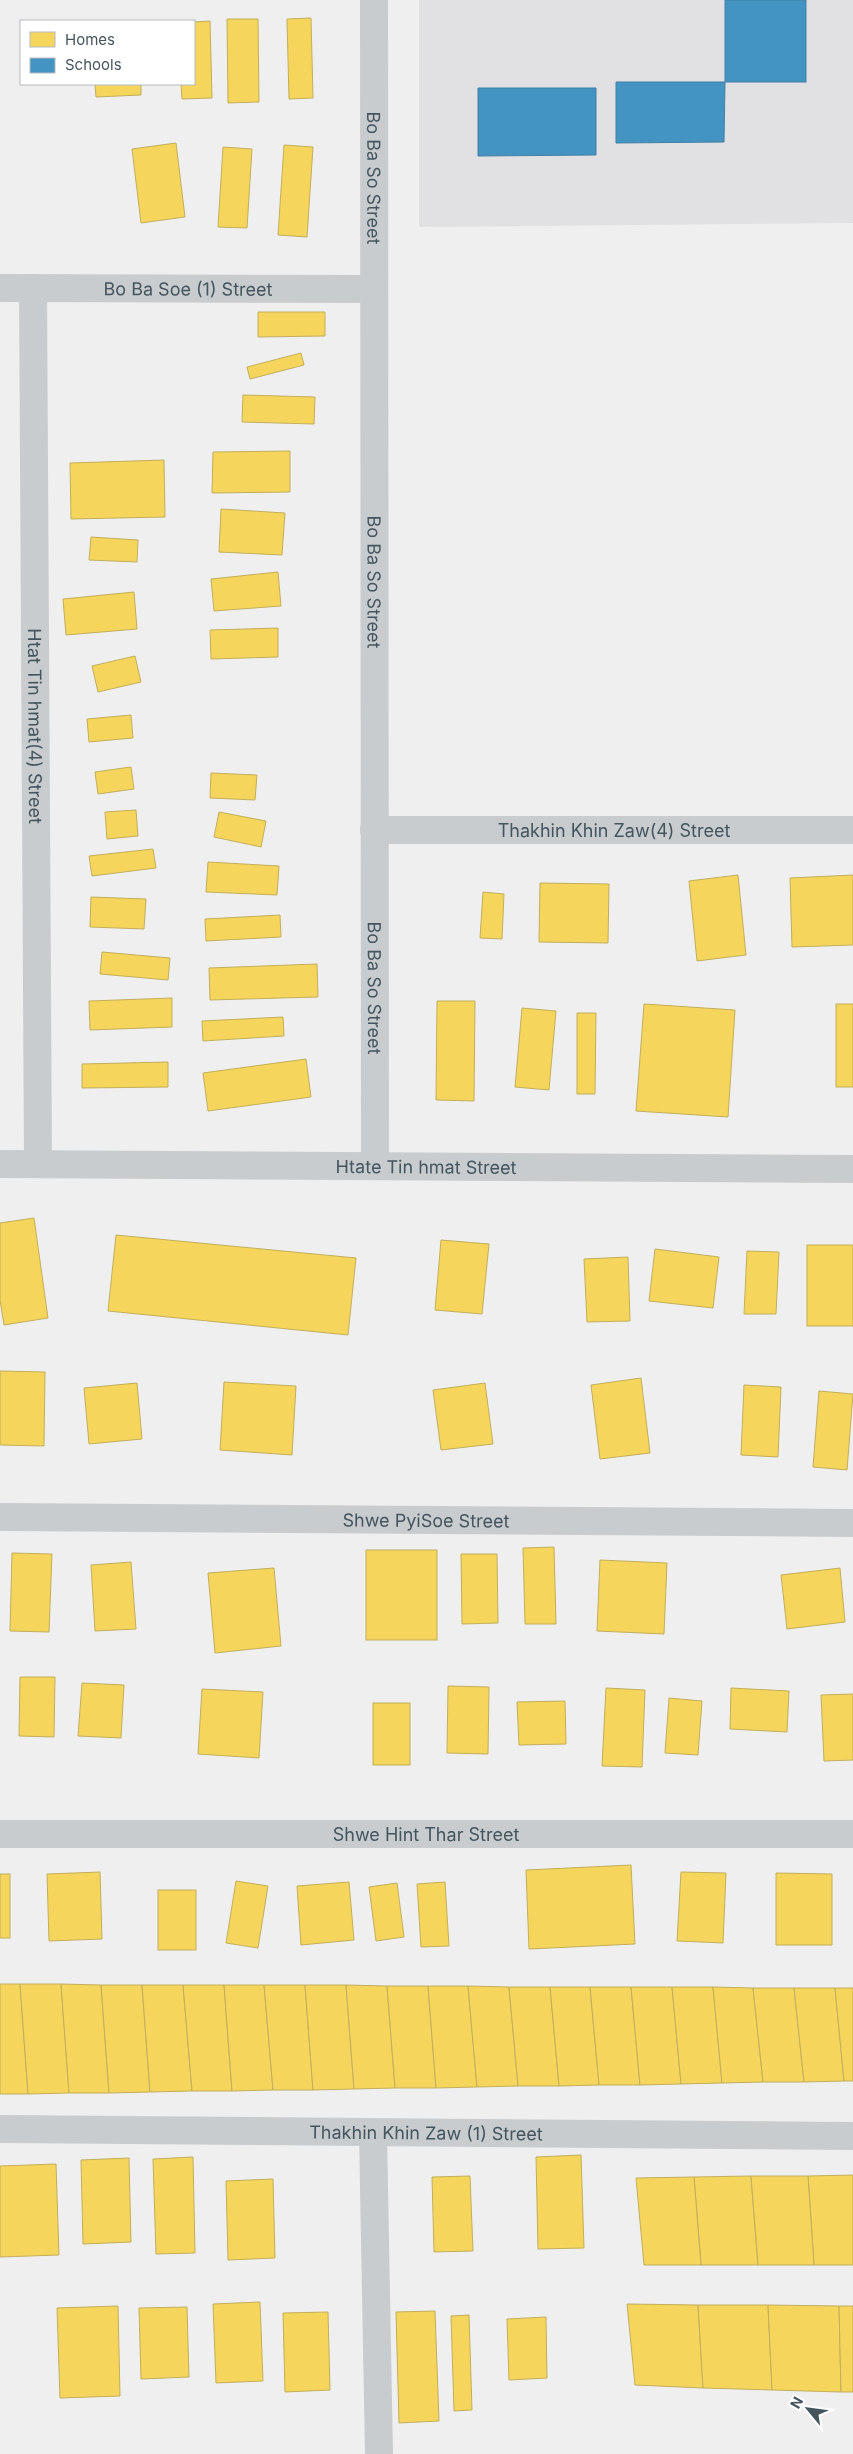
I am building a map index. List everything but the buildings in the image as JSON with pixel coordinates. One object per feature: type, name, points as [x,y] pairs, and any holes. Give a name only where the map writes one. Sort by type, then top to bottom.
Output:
[{"type":"street","name":"Bo Ba So Street","points":[[374,0],[375,1166]]},
{"type":"street","name":"Bo Ba Soe (1) Street","points":[[0,288],[374,289]]},
{"type":"street","name":"Htat Tin hmat(4) Street","points":[[33,288],[38,1164]]},
{"type":"street","name":"Thakhin Khin Zaw(4) Street","points":[[374,830],[853,830]]},
{"type":"street","name":"Htate Tin hmat Street","points":[[0,1164],[853,1169]]},
{"type":"street","name":"Shwe PyiSoe Street","points":[[0,1517],[853,1523]]},
{"type":"street","name":"Shwe Hint Thar Street","points":[[0,1834],[853,1834]]},
{"type":"street","name":"Thakhin Khin Zaw (1) Street","points":[[0,2130],[853,2136]]},
{"type":"street","points":[[373,2133],[379,2454]]},
{"type":"shaded area","points":[[419,0],[853,0],[853,223],[419,227]]}]
